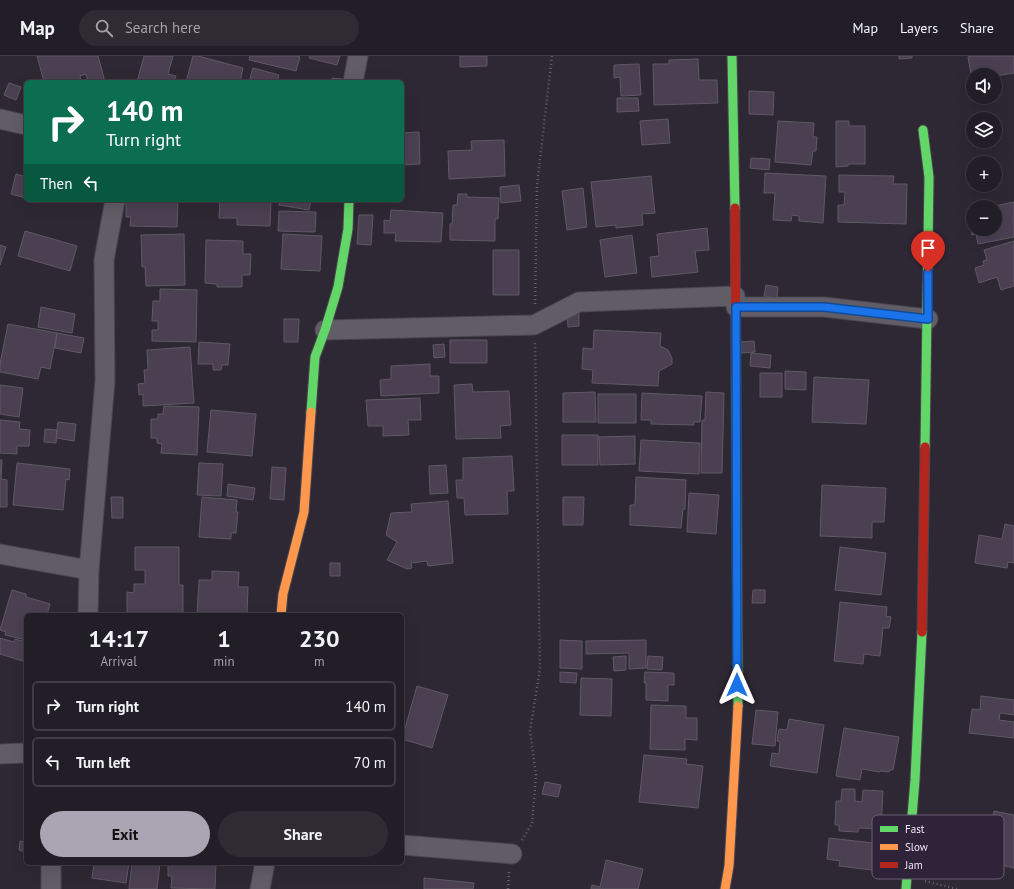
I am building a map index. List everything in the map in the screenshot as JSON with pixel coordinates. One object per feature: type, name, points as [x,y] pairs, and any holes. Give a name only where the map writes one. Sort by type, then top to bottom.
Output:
[{"type":"street","points":[[353,80],[358,56]]},
{"type":"street","points":[[725,889],[728,866],[738,716],[735,174],[732,56]]},
{"type":"street","points":[[0,119],[24,125]]},
{"type":"street","points":[[912,815],[923,600],[928,319],[929,177],[923,130]]},
{"type":"street","points":[[88,613],[89,570],[106,381],[104,260],[115,202]]},
{"type":"street","points":[[281,613],[283,594],[304,512],[315,357],[338,287],[348,229],[350,202]]},
{"type":"street","points":[[325,330],[534,325],[579,302],[736,301],[824,307],[928,319]]},
{"type":"street","points":[[0,554],[89,570]]},
{"type":"street","points":[[0,754],[24,753]]},
{"type":"street","points":[[404,845],[512,854]]},
{"type":"street","points":[[51,865],[51,889]]},
{"type":"street","points":[[260,889],[265,865]]},
{"type":"street","points":[[906,889],[908,879]]},
{"type":"path","points":[[508,889],[512,854],[532,824],[536,775],[530,731],[540,669],[534,325],[537,185],[552,56]]},
{"type":"path","points":[[920,879],[958,889]]},
{"type":"building","points":[[37,56],[98,56],[104,80],[88,80],[86,74],[80,76],[81,80],[43,80]]},
{"type":"building","points":[[144,56],[173,56],[168,74],[176,76],[175,80],[138,80]]},
{"type":"building","points":[[193,56],[243,68],[240,80],[187,80]]},
{"type":"building","points":[[250,56],[300,57],[296,71],[249,60]]},
{"type":"building","points":[[310,56],[340,56],[337,65],[309,58]]},
{"type":"building","points":[[460,56],[487,56],[487,66],[460,67]]},
{"type":"building","points":[[899,56],[912,56],[912,58],[899,59]]},
{"type":"building","points":[[1014,56],[1014,73],[1002,75],[1002,68],[970,68],[968,57]]},
{"type":"building","points":[[698,59],[699,80],[717,80],[718,103],[654,105],[653,64],[669,64],[669,60]]},
{"type":"building","points":[[639,64],[641,95],[621,96],[620,77],[614,78],[614,65]]},
{"type":"building","points":[[253,68],[279,75],[278,80],[250,80]]},
{"type":"building","points":[[332,78],[343,79],[343,80],[332,80]]},
{"type":"building","points":[[9,83],[21,87],[16,100],[4,95]]},
{"type":"building","points":[[749,91],[774,92],[773,115],[749,114]]},
{"type":"building","points":[[617,98],[638,98],[639,111],[617,112]]},
{"type":"building","points":[[668,119],[670,143],[642,145],[640,121]]},
{"type":"building","points":[[778,121],[814,123],[813,137],[817,137],[816,151],[813,151],[811,165],[775,162]]},
{"type":"building","points":[[836,121],[849,121],[849,126],[865,126],[865,164],[848,164],[848,166],[836,167]]},
{"type":"building","points":[[419,132],[420,164],[404,165],[404,133]]},
{"type":"building","points":[[504,140],[505,176],[449,179],[448,151],[472,150],[471,141]]},
{"type":"building","points":[[751,158],[770,159],[769,170],[750,168]]},
{"type":"building","points":[[765,173],[826,176],[823,223],[799,221],[799,216],[792,215],[791,221],[773,220],[775,193],[764,193]]},
{"type":"building","points":[[16,174],[24,176],[24,197],[11,194]]},
{"type":"building","points":[[839,175],[894,176],[893,184],[907,184],[906,224],[838,222],[838,205],[844,205],[845,192],[839,192]]},
{"type":"building","points":[[651,176],[655,213],[642,214],[643,225],[616,228],[616,225],[596,227],[591,182]]},
{"type":"building","points":[[519,185],[521,201],[501,203],[500,187]]},
{"type":"building","points":[[583,188],[587,227],[567,230],[562,191]]},
{"type":"building","points":[[458,194],[467,194],[467,197],[499,198],[498,219],[495,219],[495,241],[450,240],[450,224],[452,224],[453,205],[457,205]]},
{"type":"building","points":[[126,202],[178,202],[177,227],[130,226],[131,217],[126,217]]},
{"type":"building","points":[[220,202],[271,202],[270,226],[237,225],[237,218],[219,218]]},
{"type":"building","points":[[280,202],[311,202],[309,210],[279,205]]},
{"type":"building","points":[[1014,202],[1014,237],[978,244],[976,236],[1002,236],[1002,204]]},
{"type":"building","points":[[391,210],[443,213],[441,242],[395,241],[396,233],[384,233],[384,220],[390,221]]},
{"type":"building","points":[[279,211],[316,212],[315,232],[278,231]]},
{"type":"building","points":[[359,215],[373,215],[371,245],[357,244]]},
{"type":"building","points":[[707,228],[709,250],[695,251],[698,272],[652,277],[650,257],[659,256],[657,234]]},
{"type":"building","points":[[25,231],[77,246],[70,271],[18,256]]},
{"type":"building","points":[[184,234],[185,285],[146,286],[145,267],[142,267],[141,235]]},
{"type":"building","points":[[283,234],[322,236],[320,271],[281,269]]},
{"type":"building","points":[[632,235],[637,273],[605,277],[600,240]]},
{"type":"building","points":[[206,240],[243,241],[243,254],[251,254],[250,275],[242,275],[242,287],[217,287],[217,284],[205,283]]},
{"type":"building","points":[[1014,241],[1014,286],[1001,290],[997,277],[979,283],[975,268],[984,265],[983,261],[987,260],[984,250]]},
{"type":"building","points":[[0,245],[6,247],[0,265]]},
{"type":"building","points":[[493,250],[519,250],[519,295],[493,295]]},
{"type":"building","points":[[766,285],[778,287],[777,298],[764,296]]},
{"type":"building","points":[[160,289],[197,290],[196,342],[152,341],[152,330],[158,330],[158,321],[152,321],[153,301],[160,301]]},
{"type":"building","points":[[41,307],[75,314],[72,333],[38,327]]},
{"type":"building","points":[[567,313],[579,313],[579,326],[568,327]]},
{"type":"building","points":[[284,319],[299,319],[298,342],[284,342]]},
{"type":"building","points":[[8,324],[57,333],[50,369],[41,367],[38,379],[0,372],[0,364]]},
{"type":"building","points":[[594,330],[661,333],[660,346],[668,350],[672,358],[672,364],[659,371],[658,386],[592,383],[593,370],[582,369],[583,348],[593,349]]},
{"type":"building","points":[[57,333],[84,338],[81,353],[55,348]]},
{"type":"building","points":[[450,340],[487,340],[487,363],[450,363]]},
{"type":"building","points":[[754,341],[755,352],[741,353],[741,342]]},
{"type":"building","points":[[199,342],[230,344],[228,365],[222,365],[221,370],[213,370],[213,364],[198,364]]},
{"type":"building","points":[[444,344],[445,357],[434,358],[433,345]]},
{"type":"building","points":[[190,347],[194,403],[143,406],[143,394],[139,395],[138,384],[145,383],[144,370],[148,370],[147,350]]},
{"type":"building","points":[[751,353],[771,355],[770,368],[750,366]]},
{"type":"building","points":[[430,364],[430,376],[439,376],[439,393],[381,396],[380,380],[391,379],[391,366]]},
{"type":"building","points":[[785,371],[806,372],[806,390],[785,389]]},
{"type":"building","points":[[760,373],[782,373],[782,397],[760,397]]},
{"type":"building","points":[[814,377],[869,380],[866,424],[812,422]]},
{"type":"building","points":[[472,384],[473,392],[509,391],[511,425],[500,426],[501,438],[456,439],[454,385]]},
{"type":"building","points":[[0,385],[23,388],[19,417],[0,414]]},
{"type":"building","points":[[595,392],[596,422],[563,422],[563,393]]},
{"type":"building","points":[[706,392],[724,393],[722,473],[701,473],[702,420],[705,420]]},
{"type":"building","points":[[642,393],[702,396],[700,422],[694,422],[694,425],[651,424],[651,420],[641,420]]},
{"type":"building","points":[[598,394],[636,394],[636,423],[598,423]]},
{"type":"building","points":[[420,398],[421,420],[408,420],[409,435],[383,436],[383,426],[368,426],[366,400]]},
{"type":"building","points":[[164,406],[199,407],[197,455],[161,453],[162,444],[157,443],[157,438],[151,438],[151,419],[158,419],[158,414],[163,414]]},
{"type":"building","points":[[211,410],[256,414],[252,456],[207,452]]},
{"type":"building","points":[[0,420],[20,422],[19,429],[30,430],[29,446],[17,446],[17,454],[0,453]]},
{"type":"building","points":[[58,422],[76,424],[74,441],[56,438]]},
{"type":"building","points":[[45,429],[57,430],[56,443],[44,442]]},
{"type":"building","points":[[562,435],[598,435],[598,465],[562,465]]},
{"type":"building","points":[[635,436],[635,464],[600,465],[599,437]]},
{"type":"building","points":[[641,440],[700,443],[699,474],[639,471]]},
{"type":"building","points":[[512,456],[514,491],[507,491],[508,514],[465,515],[464,498],[457,498],[456,480],[463,480],[463,458]]},
{"type":"building","points":[[0,460],[2,460],[1,479],[7,480],[7,507],[0,507]]},
{"type":"building","points":[[17,463],[70,469],[69,480],[66,479],[63,510],[13,505]]},
{"type":"building","points":[[199,463],[223,464],[221,496],[197,495]]},
{"type":"building","points":[[446,465],[448,493],[430,494],[429,466]]},
{"type":"building","points":[[272,467],[286,468],[284,500],[270,499]]},
{"type":"building","points":[[636,477],[686,480],[685,509],[683,509],[681,528],[630,525],[630,505],[635,505]]},
{"type":"building","points":[[228,484],[255,488],[253,500],[227,496]]},
{"type":"building","points":[[822,485],[886,488],[884,522],[872,522],[872,538],[820,536]]},
{"type":"building","points":[[689,493],[719,495],[716,534],[687,532]]},
{"type":"building","points":[[111,497],[123,497],[123,518],[112,518]]},
{"type":"building","points":[[202,497],[237,500],[236,512],[238,512],[236,533],[231,533],[231,539],[199,537]]},
{"type":"building","points":[[563,497],[584,497],[583,525],[563,525]]},
{"type":"building","points":[[448,501],[453,563],[428,566],[427,561],[411,563],[412,568],[407,569],[387,560],[397,542],[386,535],[391,513],[412,512],[411,504]]},
{"type":"building","points":[[1005,524],[1014,526],[1014,563],[1008,562],[1007,568],[975,563],[979,535],[1002,539]]},
{"type":"building","points":[[135,547],[179,547],[179,585],[183,585],[183,613],[127,613],[127,592],[134,593],[134,584],[145,584],[145,570],[135,570]]},
{"type":"building","points":[[840,547],[886,553],[881,595],[835,590]]},
{"type":"building","points":[[330,563],[340,563],[340,576],[330,576]]},
{"type":"building","points":[[212,571],[239,572],[238,587],[248,587],[247,613],[197,613],[199,580],[212,580]]},
{"type":"building","points":[[12,590],[26,594],[26,597],[50,604],[48,613],[24,613],[24,640],[5,635],[6,632],[0,630]]},
{"type":"building","points":[[753,590],[765,590],[765,603],[752,603]]},
{"type":"building","points":[[840,602],[887,607],[886,616],[891,617],[889,628],[883,628],[880,656],[864,654],[863,664],[834,661]]},
{"type":"building","points":[[0,638],[14,642],[15,639],[24,641],[24,661],[0,654]]},
{"type":"building","points":[[560,640],[582,641],[582,669],[560,668]]},
{"type":"building","points":[[646,640],[646,668],[629,669],[629,653],[586,654],[586,641]]},
{"type":"building","points":[[626,656],[626,670],[614,671],[613,657]]},
{"type":"building","points":[[648,656],[663,657],[662,670],[647,669]]},
{"type":"building","points":[[560,672],[577,673],[576,683],[560,682]]},
{"type":"building","points":[[645,672],[674,673],[674,685],[668,685],[668,701],[646,700],[646,683],[644,683]]},
{"type":"building","points":[[581,678],[612,679],[611,716],[580,715]]},
{"type":"building","points":[[417,686],[448,695],[432,748],[404,740],[404,732]]},
{"type":"building","points":[[981,696],[1014,700],[1014,715],[1000,713],[999,720],[1014,722],[1014,738],[969,733],[972,709],[980,710]]},
{"type":"building","points":[[651,705],[686,706],[686,718],[697,718],[697,740],[685,739],[685,750],[650,749]]},
{"type":"building","points":[[756,710],[778,712],[775,746],[752,744]]},
{"type":"building","points":[[789,719],[824,725],[817,773],[770,766],[772,753],[779,754],[780,742],[777,741],[779,729],[787,730]]},
{"type":"building","points":[[844,728],[899,737],[893,770],[890,770],[889,772],[880,772],[862,769],[860,780],[836,776]]},
{"type":"building","points":[[644,755],[687,759],[686,764],[703,766],[698,808],[639,802]]},
{"type":"building","points":[[545,782],[561,785],[558,797],[542,794]]},
{"type":"building","points":[[842,789],[855,789],[855,801],[862,802],[863,790],[883,791],[882,815],[872,815],[872,829],[859,828],[858,832],[839,831],[839,825],[835,825],[836,801],[841,801]]},
{"type":"building","points":[[994,811],[1014,815],[1014,868],[1004,866],[1004,815],[993,815]]},
{"type":"building","points":[[829,838],[872,843],[872,870],[839,866],[840,861],[827,859]]},
{"type":"building","points":[[20,841],[24,842],[24,851],[19,850]]},
{"type":"building","points":[[606,860],[643,869],[638,889],[591,889],[592,885],[600,887]]},
{"type":"building","points":[[94,865],[129,865],[126,883],[92,878]]},
{"type":"building","points":[[132,865],[160,865],[157,889],[129,889]]},
{"type":"building","points":[[168,865],[216,865],[215,889],[171,888],[172,876],[168,876]]},
{"type":"building","points":[[424,878],[474,883],[473,889],[424,889]]},
{"type":"traffic: fast","points":[[732,56],[735,208]]},
{"type":"traffic: fast","points":[[923,130],[929,177],[925,447]]},
{"type":"traffic: fast","points":[[311,412],[315,357],[338,287],[348,229],[349,202]]},
{"type":"traffic: fast","points":[[736,376],[738,706]]},
{"type":"traffic: fast","points":[[912,815],[922,632]]},
{"type":"traffic: fast","points":[[906,889],[907,879]]},
{"type":"traffic: slow","points":[[281,613],[283,594],[304,512],[311,412]]},
{"type":"traffic: slow","points":[[725,889],[729,866],[738,706]]},
{"type":"traffic: jam","points":[[735,208],[736,376]]},
{"type":"traffic: jam","points":[[922,632],[925,447]]},
{"type":"route","points":[[737,685],[736,307],[824,307],[928,319],[928,272]]}]
